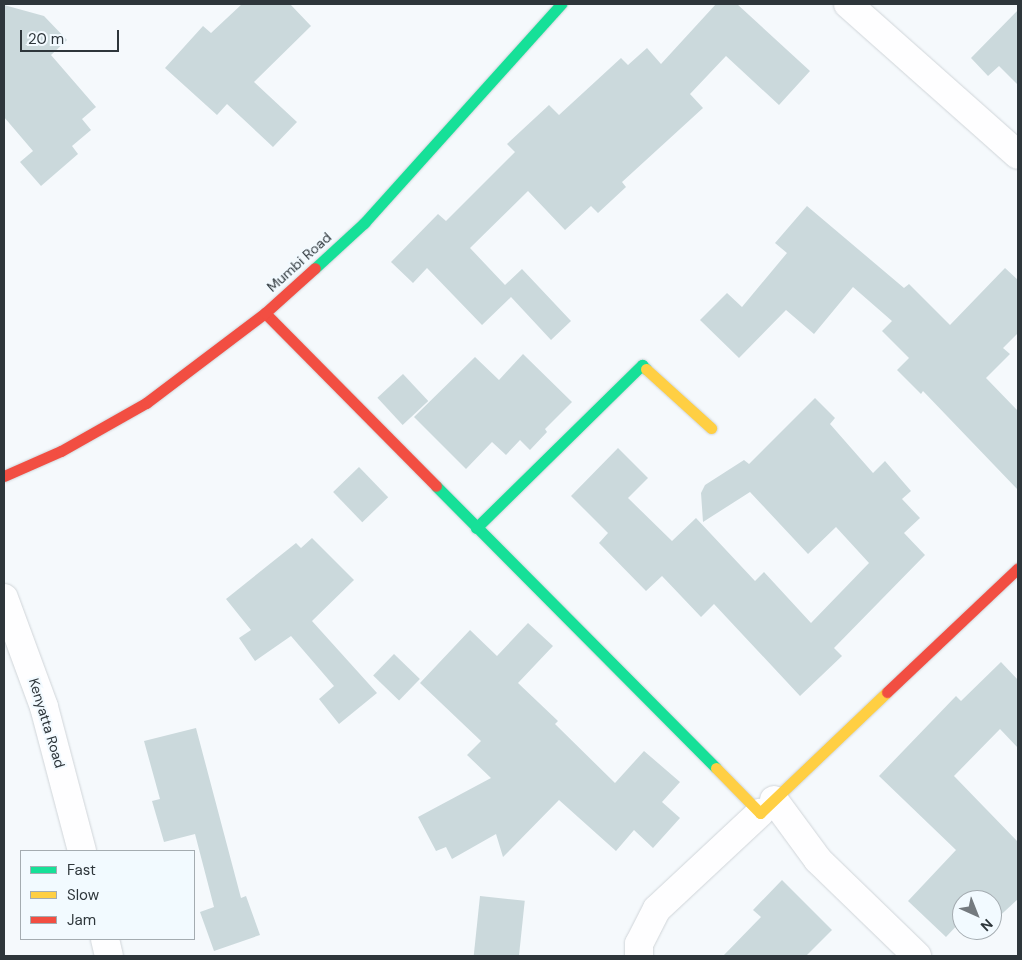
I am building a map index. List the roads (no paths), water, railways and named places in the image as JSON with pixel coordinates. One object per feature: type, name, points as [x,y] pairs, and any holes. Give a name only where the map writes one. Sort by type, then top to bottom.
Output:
[{"type":"street","name":"Mumbi Road","points":[[4,476],[61,451],[146,403],[265,313],[364,223],[561,4]]},
{"type":"street","points":[[848,4],[1018,155]]},
{"type":"street","points":[[265,313],[476,528],[767,807],[916,956]]},
{"type":"street","points":[[476,528],[642,365],[710,428]]},
{"type":"street","points":[[639,956],[639,944],[657,909],[1018,568]]},
{"type":"street","name":"Kenyatta Road","points":[[4,598],[44,707],[82,850]]},
{"type":"street","points":[[104,940],[109,956]]}]
